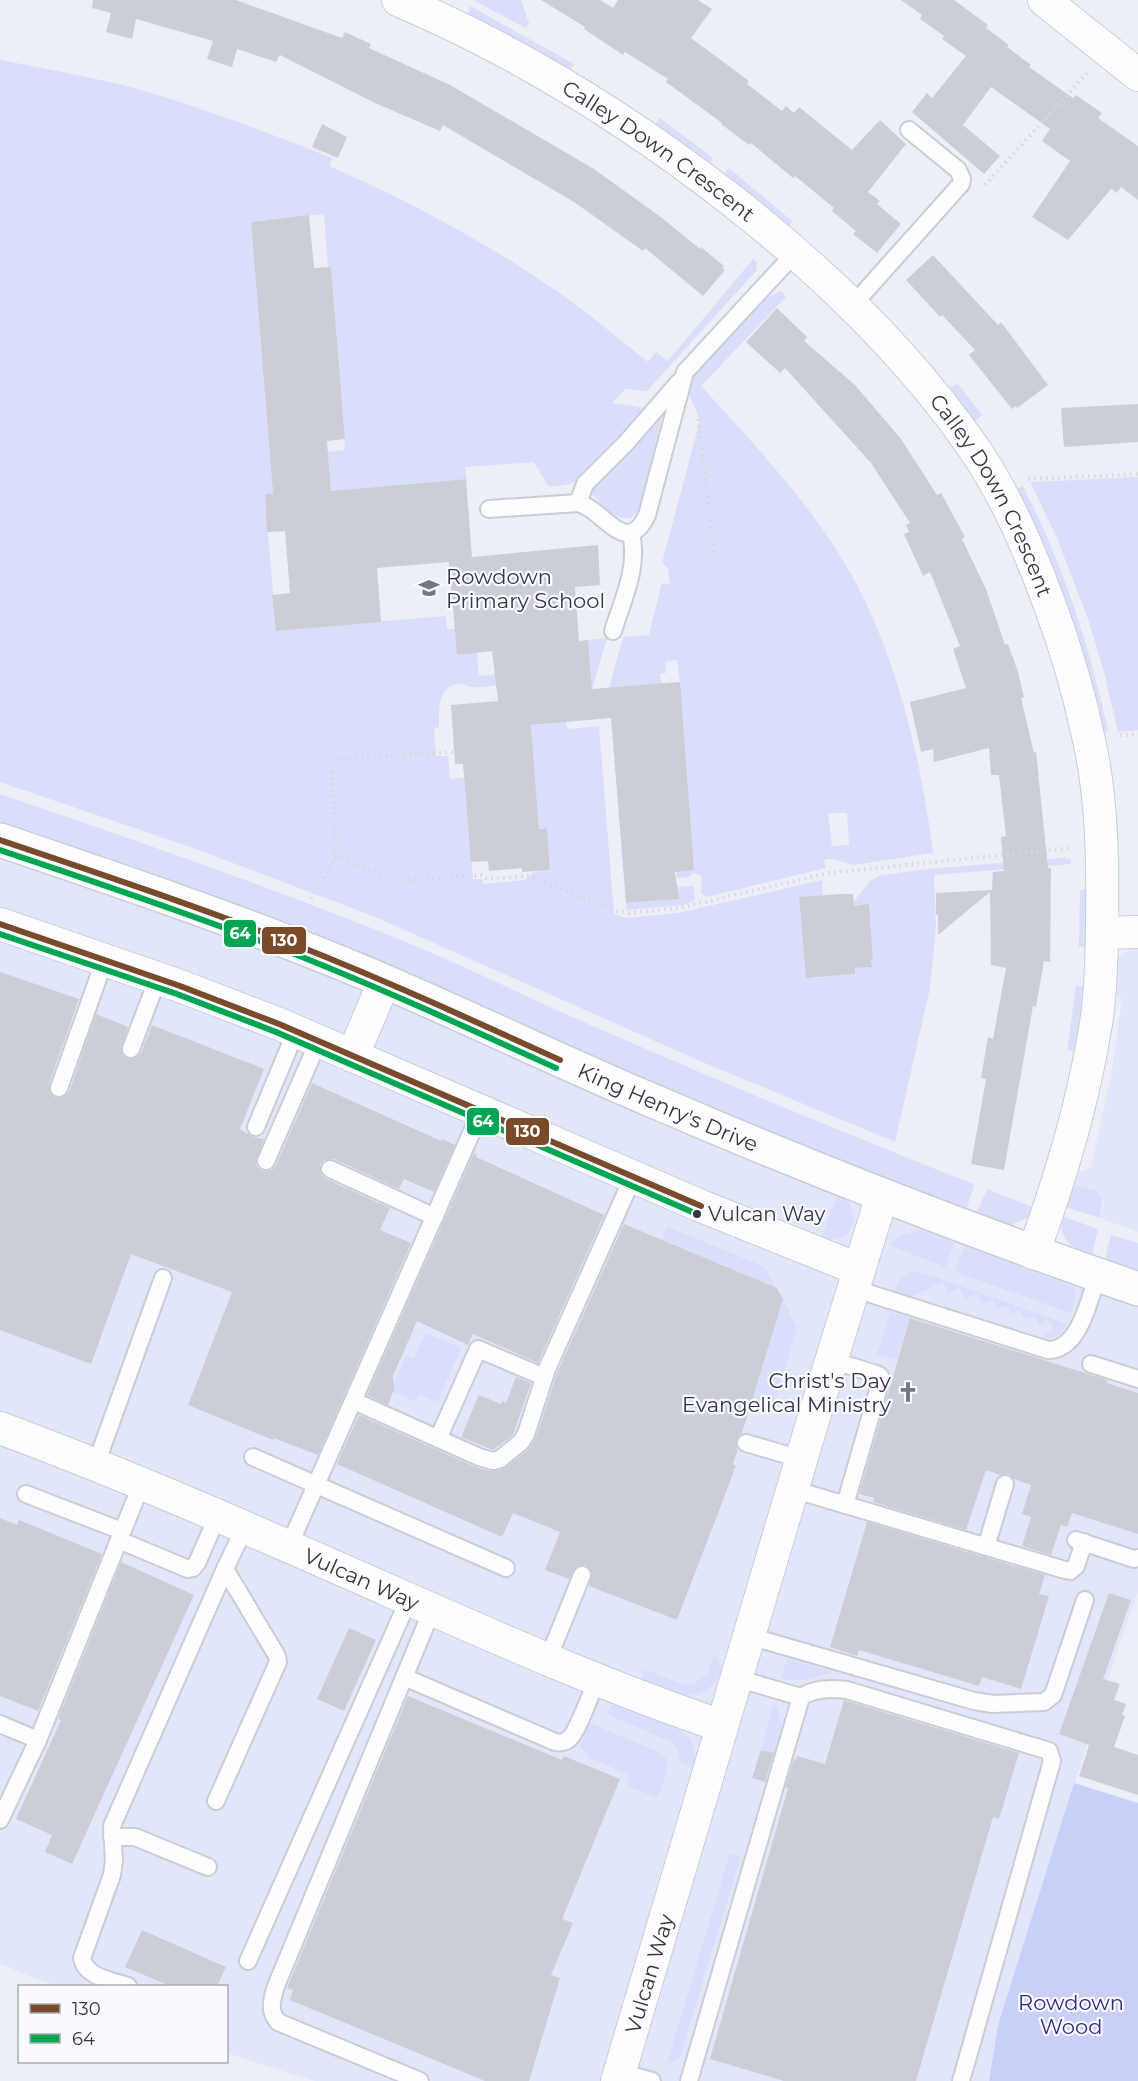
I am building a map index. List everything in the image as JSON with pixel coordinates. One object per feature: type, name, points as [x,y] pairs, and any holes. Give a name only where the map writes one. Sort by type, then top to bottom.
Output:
[{"type":"street","name":"Calley Down Crescent","points":[[398,0],[436,8],[628,124],[697,173],[795,253],[852,306],[925,384],[974,450],[995,484],[1037,571],[1064,644],[1089,739],[1097,793],[1101,845],[1102,933],[1098,1011],[1082,1096],[1062,1173],[1033,1252]]},
{"type":"street","points":[[1044,0],[1138,75]]},
{"type":"street","name":"King Henry's Drive","points":[[0,840],[247,927],[384,981],[648,1099],[882,1196],[1138,1289]]},
{"type":"street","points":[[0,924],[158,978],[353,1054],[633,1177],[855,1279]]},
{"type":"street","points":[[1102,933],[1138,932]]},
{"type":"street","points":[[353,1054],[384,981]]},
{"type":"street","name":"Vulcan Way","points":[[618,2076],[855,1279],[882,1196]]},
{"type":"street","name":"Vulcan Way","points":[[0,1428],[142,1483],[548,1659],[651,1701],[723,1726]]},
{"type":"lane","points":[[852,306],[961,184],[962,179],[958,170],[909,130]]},
{"type":"lane","points":[[489,509],[578,503],[594,510],[616,530],[631,533],[638,529],[647,515],[683,378],[688,368],[795,253]]},
{"type":"lane","points":[[578,503],[585,484],[626,443],[683,378]]},
{"type":"lane","points":[[614,632],[633,566],[634,547],[631,533]]},
{"type":"lane","points":[[59,1088],[105,959]]},
{"type":"lane","points":[[131,1049],[158,978]]},
{"type":"lane","points":[[256,1127],[307,1036]]},
{"type":"lane","points":[[266,1161],[307,1036]]},
{"type":"lane","points":[[289,1546],[481,1111]]},
{"type":"lane","points":[[330,1170],[435,1216]]},
{"type":"lane","points":[[354,1401],[486,1460],[493,1461],[506,1456],[526,1434],[544,1377],[633,1177]]},
{"type":"lane","points":[[855,1279],[1038,1346],[1055,1350],[1069,1343],[1073,1337],[1081,1322],[1098,1275]]},
{"type":"lane","points":[[96,1464],[163,1278]]},
{"type":"lane","points":[[438,1439],[478,1349],[544,1377]]},
{"type":"lane","points":[[831,1360],[876,1374],[881,1380],[845,1505]]},
{"type":"lane","points":[[1090,1364],[1138,1379]]},
{"type":"lane","points":[[746,1443],[801,1459]]},
{"type":"lane","points":[[253,1457],[506,1568]]},
{"type":"lane","points":[[0,1820],[38,1740],[142,1483]]},
{"type":"lane","points":[[986,1547],[1005,1484]]},
{"type":"lane","points":[[792,1489],[1070,1571],[1076,1566],[1079,1541],[1134,1559],[1138,1558]]},
{"type":"lane","points":[[26,1494],[120,1535],[188,1569],[193,1568],[232,1521]]},
{"type":"lane","points":[[125,1985],[91,1973],[82,1958],[112,1875],[114,1820],[225,1569],[232,1521]]},
{"type":"lane","points":[[216,1801],[278,1662],[277,1656],[225,1569]]},
{"type":"lane","points":[[548,1659],[582,1575]]},
{"type":"lane","points":[[749,1636],[974,1701],[993,1704],[1044,1702],[1053,1695],[1085,1600]]},
{"type":"lane","points":[[420,1604],[404,1677],[276,1986],[271,2009],[278,2022],[420,2081]]},
{"type":"lane","points":[[248,1961],[420,1604]]},
{"type":"lane","points":[[404,1677],[561,1743],[570,1738],[575,1730],[597,1679]]},
{"type":"lane","points":[[736,1678],[801,1697]]},
{"type":"lane","points":[[689,2081],[801,1697],[807,1693],[827,1689],[847,1690],[1045,1748],[1051,1755],[1052,1761],[961,2081]]},
{"type":"lane","points":[[0,1724],[38,1740]]},
{"type":"lane","points":[[112,1837],[135,1836],[208,1867]]},
{"type":"lane","points":[[618,2076],[652,2081]]},
{"type":"path","points":[[683,378],[695,393],[715,564]]},
{"type":"path","points":[[995,484],[1032,478],[1138,474]]},
{"type":"path","points":[[311,899],[336,857],[332,763],[334,759],[454,752]]},
{"type":"path","points":[[336,857],[399,881],[481,875],[487,879],[525,876],[617,911],[629,913],[679,909],[828,873],[1101,845]]},
{"type":"shaded area","points":[[473,0],[521,0],[529,23],[526,28]]},
{"type":"shaded area","points":[[470,6],[574,64],[569,71],[474,17],[468,13]]},
{"type":"shaded area","name":"Rowdown Primary School","points":[[0,60],[87,77],[163,96],[332,158],[329,166],[428,213],[523,269],[583,310],[648,362],[656,352],[668,361],[753,259],[757,262],[756,271],[647,391],[625,389],[612,403],[646,408],[601,460],[572,483],[548,486],[534,462],[465,467],[466,479],[331,491],[328,452],[344,450],[345,439],[331,267],[328,267],[324,214],[251,222],[273,494],[265,495],[276,630],[446,616],[447,629],[455,629],[477,653],[479,676],[495,674],[505,684],[470,687],[463,684],[448,687],[441,698],[439,727],[434,728],[436,756],[448,756],[450,779],[464,778],[473,879],[482,879],[483,884],[525,880],[534,872],[550,870],[547,828],[539,829],[531,725],[566,722],[567,729],[599,726],[614,914],[627,918],[678,913],[822,880],[823,895],[799,898],[805,965],[811,965],[812,978],[855,974],[855,968],[872,967],[869,905],[854,906],[854,901],[870,881],[881,875],[928,869],[1071,859],[1071,864],[934,875],[936,927],[930,988],[895,1142],[700,1061],[373,916],[196,849],[0,782]]},
{"type":"shaded area","points":[[660,118],[713,158],[708,164],[655,125]]},
{"type":"shaded area","points":[[729,168],[792,221],[787,229],[723,175]]},
{"type":"shaded area","points":[[781,291],[786,297],[701,386],[802,501],[853,577],[871,614],[900,692],[920,773],[933,853],[853,865],[828,859],[824,860],[826,868],[707,897],[701,893],[702,876],[693,873],[690,877],[677,878],[673,827],[680,682],[677,660],[665,662],[666,673],[660,674],[662,684],[609,688],[623,637],[649,635],[662,583],[670,584],[668,568],[662,563],[699,424],[697,412],[687,391],[692,376],[765,298]],"holes":[[[828,813],[847,813],[849,845],[832,846]]]},
{"type":"shaded area","points":[[957,383],[982,415],[975,421],[950,388]]},
{"type":"shaded area","points":[[662,416],[639,510],[631,518],[619,517],[608,510],[589,491]]},
{"type":"shaded area","points":[[1138,477],[1138,730],[1118,732],[1104,672],[1088,619],[1057,538],[1031,484],[1032,482]]},
{"type":"shaded area","points":[[1023,486],[1050,545],[1073,606],[1092,667],[1108,731],[1100,732],[1015,490]]},
{"type":"shaded area","points":[[607,638],[592,690],[588,640]]},
{"type":"shaded area","points":[[0,794],[207,866],[411,944],[684,1065],[973,1184],[966,1210],[727,1114],[357,952],[162,878],[0,822]]},
{"type":"shaded area","points":[[0,840],[1138,1289],[1138,1592],[1117,1651],[998,2025],[989,2081],[314,2081],[228,2053],[228,1985],[52,1985],[0,1964]]},
{"type":"shaded area","points":[[694,886],[695,899],[692,902],[683,905],[626,910],[626,903],[678,899],[677,887]]},
{"type":"shaded area","points":[[1080,890],[1088,890],[1087,947],[1079,947]]},
{"type":"shaded area","points":[[1133,947],[1138,947],[1138,1232],[1100,1218],[1104,1203],[1100,1193],[1081,1186],[1069,1193],[1075,1175],[1091,1167],[1112,1070],[1121,1004],[1120,998],[1113,992],[1115,963],[1121,954]]},
{"type":"shaded area","points":[[1076,986],[1084,987],[1075,1051],[1067,1050]]},
{"type":"shaded area","points":[[1081,1186],[1096,1191],[1103,1197],[1100,1218],[1065,1207],[1071,1190]]},
{"type":"shaded area","points":[[987,1189],[1032,1207],[1027,1218],[1010,1225],[976,1214]]},
{"type":"shaded area","points":[[838,1194],[847,1201],[852,1209],[852,1226],[841,1238],[832,1240],[821,1238]]},
{"type":"shaded area","points":[[1062,1216],[1098,1229],[1092,1255],[1072,1246],[1064,1237]]},
{"type":"shaded area","points":[[667,1227],[765,1267],[777,1288],[662,1239]]},
{"type":"shaded area","points":[[921,1230],[954,1242],[945,1267],[889,1245],[900,1236]]},
{"type":"shaded area","points":[[1111,1235],[1138,1243],[1138,1271],[1105,1260]]},
{"type":"shaded area","points":[[965,1246],[1071,1286],[1076,1295],[1071,1313],[955,1272]]},
{"type":"shaded area","points":[[916,1271],[1067,1324],[1056,1336],[1039,1338],[1054,1329],[1048,1320],[1040,1325],[1034,1315],[1026,1320],[1020,1310],[1012,1314],[1006,1305],[997,1310],[993,1300],[982,1304],[978,1294],[965,1299],[960,1288],[948,1293],[943,1282],[910,1297],[894,1293],[899,1281],[907,1273]]},
{"type":"shaded area","points":[[783,1299],[797,1328],[773,1409],[751,1402]]},
{"type":"shaded area","points":[[890,1312],[910,1318],[897,1360],[877,1354]]},
{"type":"shaded area","points":[[426,1333],[461,1348],[437,1402],[419,1394],[416,1402],[391,1391],[406,1356],[414,1359]]},
{"type":"shaded area","points":[[714,1654],[723,1668],[706,1690],[697,1694],[676,1693],[640,1681],[645,1670],[693,1685],[707,1674]]},
{"type":"shaded area","points":[[787,1659],[833,1672],[807,1679],[781,1679]]},
{"type":"shaded area","points":[[774,1703],[781,1728],[780,1742],[775,1754],[761,1750]]},
{"type":"shaded area","points":[[611,1705],[639,1712],[683,1732],[694,1747],[695,1768],[682,1763],[676,1746],[671,1742],[607,1714]]},
{"type":"shaded area","points":[[590,1723],[665,1757],[666,1771],[658,1798],[626,1786],[630,1775],[590,1758],[580,1745]]},
{"type":"shaded area","points":[[730,1853],[741,1856],[681,2054],[676,2061],[667,2063]]},
{"type":"green space","name":"Rowdown Wood","points":[[1074,1783],[1138,1803],[1138,2081],[989,2081],[998,2025]]},
{"type":"building","points":[[93,0],[236,0],[342,38],[345,32],[371,44],[369,48],[450,85],[594,169],[662,218],[700,249],[701,247],[724,266],[722,268],[725,270],[703,296],[645,248],[643,251],[574,202],[443,125],[440,131],[375,103],[280,55],[276,62],[237,49],[232,67],[207,59],[213,41],[136,19],[132,39],[106,32],[111,13],[92,8]]},
{"type":"building","points":[[541,0],[600,0],[613,8],[618,0],[698,0],[712,9],[691,38],[749,81],[747,84],[782,111],[786,106],[794,113],[799,107],[852,150],[880,120],[906,144],[868,192],[880,201],[877,204],[901,224],[877,253],[853,234],[856,231],[832,211],[834,208],[751,143],[749,145],[666,82],[668,79],[625,52],[623,55],[584,29],[585,27]]},
{"type":"building","points":[[901,0],[954,0],[988,25],[986,28],[1009,45],[1007,47],[1031,65],[1029,67],[1073,98],[1076,95],[1102,113],[1098,118],[1138,146],[1138,200],[1121,187],[1117,193],[1111,189],[1068,240],[1032,217],[1070,161],[1042,141],[1050,129],[991,87],[963,125],[1000,156],[984,174],[912,112],[927,93],[932,98],[966,56],[942,39],[944,36],[920,19],[922,15]]},
{"type":"building","points":[[322,124],[347,137],[338,158],[312,147]]},
{"type":"building","points":[[309,215],[314,268],[331,267],[345,439],[327,441],[331,491],[466,479],[472,557],[598,545],[600,585],[575,587],[579,641],[588,640],[592,689],[680,682],[694,870],[675,872],[679,899],[626,903],[611,718],[531,725],[539,829],[547,828],[550,870],[522,872],[522,868],[489,871],[488,861],[471,862],[463,764],[455,764],[451,705],[498,701],[492,651],[457,655],[449,562],[377,568],[381,622],[276,631],[272,595],[290,593],[285,531],[267,532],[265,494],[273,494],[251,222]]},
{"type":"building","points":[[933,255],[998,325],[1001,322],[1048,385],[1017,408],[1016,406],[1012,409],[969,355],[975,350],[906,280]]},
{"type":"building","points":[[777,308],[807,337],[804,341],[855,385],[901,439],[937,495],[941,493],[965,537],[962,539],[986,589],[1005,645],[1008,644],[1018,672],[1024,697],[1021,698],[1034,753],[1036,752],[1048,868],[1051,868],[1050,962],[1044,961],[1036,1007],[1033,1006],[1004,1170],[971,1164],[986,1079],[981,1078],[988,1037],[993,1039],[1006,968],[991,965],[990,892],[938,935],[938,915],[936,915],[936,893],[992,890],[993,872],[1004,871],[1001,837],[1006,836],[999,775],[991,775],[989,748],[934,762],[933,749],[921,752],[910,702],[966,688],[953,649],[960,646],[930,572],[923,576],[904,534],[909,532],[906,525],[910,523],[871,463],[785,368],[780,373],[746,342]]},
{"type":"building","points":[[1138,404],[1138,442],[1064,447],[1061,408]]},
{"type":"building","points":[[853,894],[854,906],[869,904],[872,967],[855,968],[855,974],[806,978],[799,897]]},
{"type":"building","points":[[0,972],[79,999],[49,1084],[49,1090],[55,1098],[61,1098],[69,1092],[96,1014],[128,1027],[121,1050],[128,1059],[137,1057],[141,1053],[152,1025],[264,1069],[240,1129],[253,1137],[264,1139],[256,1162],[257,1167],[262,1171],[272,1170],[276,1165],[312,1083],[441,1141],[442,1139],[455,1145],[434,1192],[404,1179],[399,1189],[334,1159],[324,1160],[320,1165],[321,1175],[326,1179],[390,1208],[380,1230],[411,1243],[318,1455],[274,1438],[273,1440],[188,1405],[232,1292],[131,1254],[91,1364],[0,1330]]},
{"type":"building","points":[[474,1153],[476,1157],[604,1215],[538,1363],[473,1334],[468,1345],[417,1321],[393,1376],[394,1389],[388,1405],[367,1395]]},
{"type":"building","points":[[624,1224],[777,1288],[783,1299],[742,1433],[736,1441],[738,1449],[733,1464],[736,1466],[677,1620],[589,1586],[592,1573],[585,1565],[575,1567],[569,1579],[545,1570],[560,1532],[513,1513],[502,1537],[337,1464],[359,1415],[475,1467],[490,1471],[506,1467],[528,1450],[536,1437],[557,1373]]},
{"type":"building","points":[[910,1318],[1107,1380],[1107,1383],[1138,1393],[1138,1534],[1072,1513],[1067,1527],[1061,1525],[1051,1555],[1022,1546],[1031,1517],[1022,1514],[1031,1485],[1014,1479],[1009,1474],[1000,1475],[986,1470],[966,1530],[873,1502],[874,1498],[859,1494]]},
{"type":"building","points":[[516,1377],[531,1383],[513,1435],[493,1450],[461,1437],[479,1395],[501,1404],[502,1401],[506,1403]]},
{"type":"building","points":[[0,1518],[17,1525],[19,1520],[102,1554],[38,1711],[0,1696]]},
{"type":"building","points":[[867,1522],[1045,1575],[1039,1594],[1049,1596],[1021,1689],[982,1677],[979,1686],[859,1650],[857,1656],[830,1647]]},
{"type":"building","points":[[121,1562],[194,1595],[72,1864],[45,1852],[52,1835],[16,1819],[61,1720],[58,1719]]},
{"type":"building","points":[[1109,1593],[1131,1600],[1103,1679],[1120,1684],[1114,1700],[1126,1704],[1122,1715],[1125,1716],[1114,1747],[1138,1755],[1138,1795],[1079,1776],[1089,1745],[1059,1734]]},
{"type":"building","points":[[349,1628],[376,1640],[344,1711],[317,1699]]},
{"type":"building","points":[[408,1696],[562,1760],[564,1756],[620,1779],[562,1919],[573,1923],[551,1975],[560,1978],[529,2081],[485,2081],[290,2000],[293,1990],[287,1988]]},
{"type":"building","points":[[844,1700],[1019,1753],[999,1819],[993,1817],[916,2081],[784,2081],[710,2059],[788,1788],[785,1788],[794,1759],[796,1760],[797,1756],[825,1764]]},
{"type":"building","points":[[761,1750],[774,1753],[765,1782],[752,1778]]},
{"type":"building","points":[[142,1930],[226,1967],[217,1985],[168,1985],[125,1967]]},
{"type":"transit line","name":"130","points":[[0,840],[189,905],[301,947],[560,1060]]},
{"type":"transit line","name":"64","points":[[0,850],[297,955],[556,1068]]},
{"type":"transit line","name":"130","points":[[0,924],[180,986],[279,1024],[701,1206]]},
{"type":"transit line","name":"64","points":[[0,934],[177,994],[276,1032],[697,1214]]},
{"type":"place","name":"Rowdown Primary School","points":[[429,588]]},
{"type":"place","name":"Vulcan Way","points":[[697,1214]]},
{"type":"place","name":"Christ's Day Evangelical Ministry","points":[[908,1392]]}]
